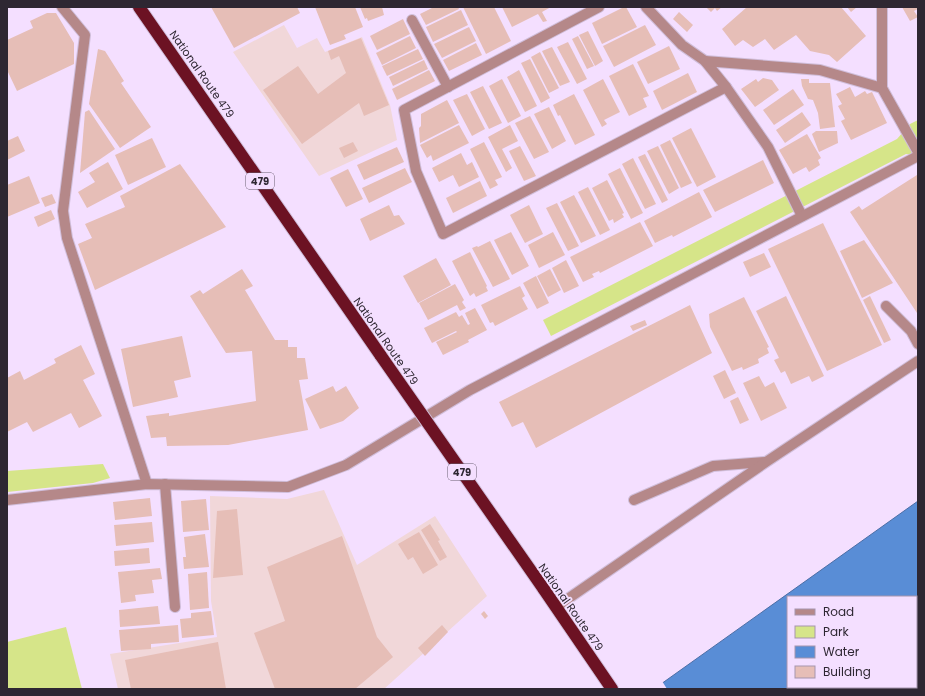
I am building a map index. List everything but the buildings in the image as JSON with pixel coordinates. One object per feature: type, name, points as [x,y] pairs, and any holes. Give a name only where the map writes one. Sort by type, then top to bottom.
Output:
[{"type":"highway","name":"National Route 479","points":[[139,7],[612,689]]},
{"type":"street","points":[[62,7],[85,35],[63,211],[67,238],[147,484]]},
{"type":"street","points":[[599,7],[404,110],[416,171],[443,234],[726,87]]},
{"type":"street","points":[[646,7],[682,45],[705,61],[726,87],[768,147],[802,216]]},
{"type":"street","points":[[882,7],[882,88],[918,152]]},
{"type":"street","points":[[412,20],[448,87]]},
{"type":"street","points":[[705,61],[820,70],[882,88]]},
{"type":"street","points":[[7,500],[147,484],[288,487],[346,465],[470,390],[918,156]]},
{"type":"street","points":[[886,306],[911,331],[918,344]]},
{"type":"street","points":[[556,607],[766,462],[918,361]]},
{"type":"street","points":[[634,500],[714,466],[766,462]]},
{"type":"street","points":[[165,484],[175,607]]},
{"type":"shaded area","points":[[284,25],[297,48],[317,38],[325,52],[362,37],[390,105],[397,140],[319,176],[233,52]]},
{"type":"shaded area","points":[[324,490],[357,565],[435,516],[487,596],[384,689],[118,689],[110,654],[217,637],[211,601],[210,496],[287,499]]},
{"type":"green space","points":[[918,120],[918,156],[906,154],[551,336],[543,320],[897,139],[910,124]]},
{"type":"green space","points":[[103,464],[110,478],[93,483],[7,492],[7,471]]},
{"type":"green space","points":[[66,627],[82,689],[7,689],[7,642]]},
{"type":"water","points":[[918,501],[918,689],[654,689]]},
{"type":"pier","points":[[662,681],[667,689],[652,689],[653,688]]}]
